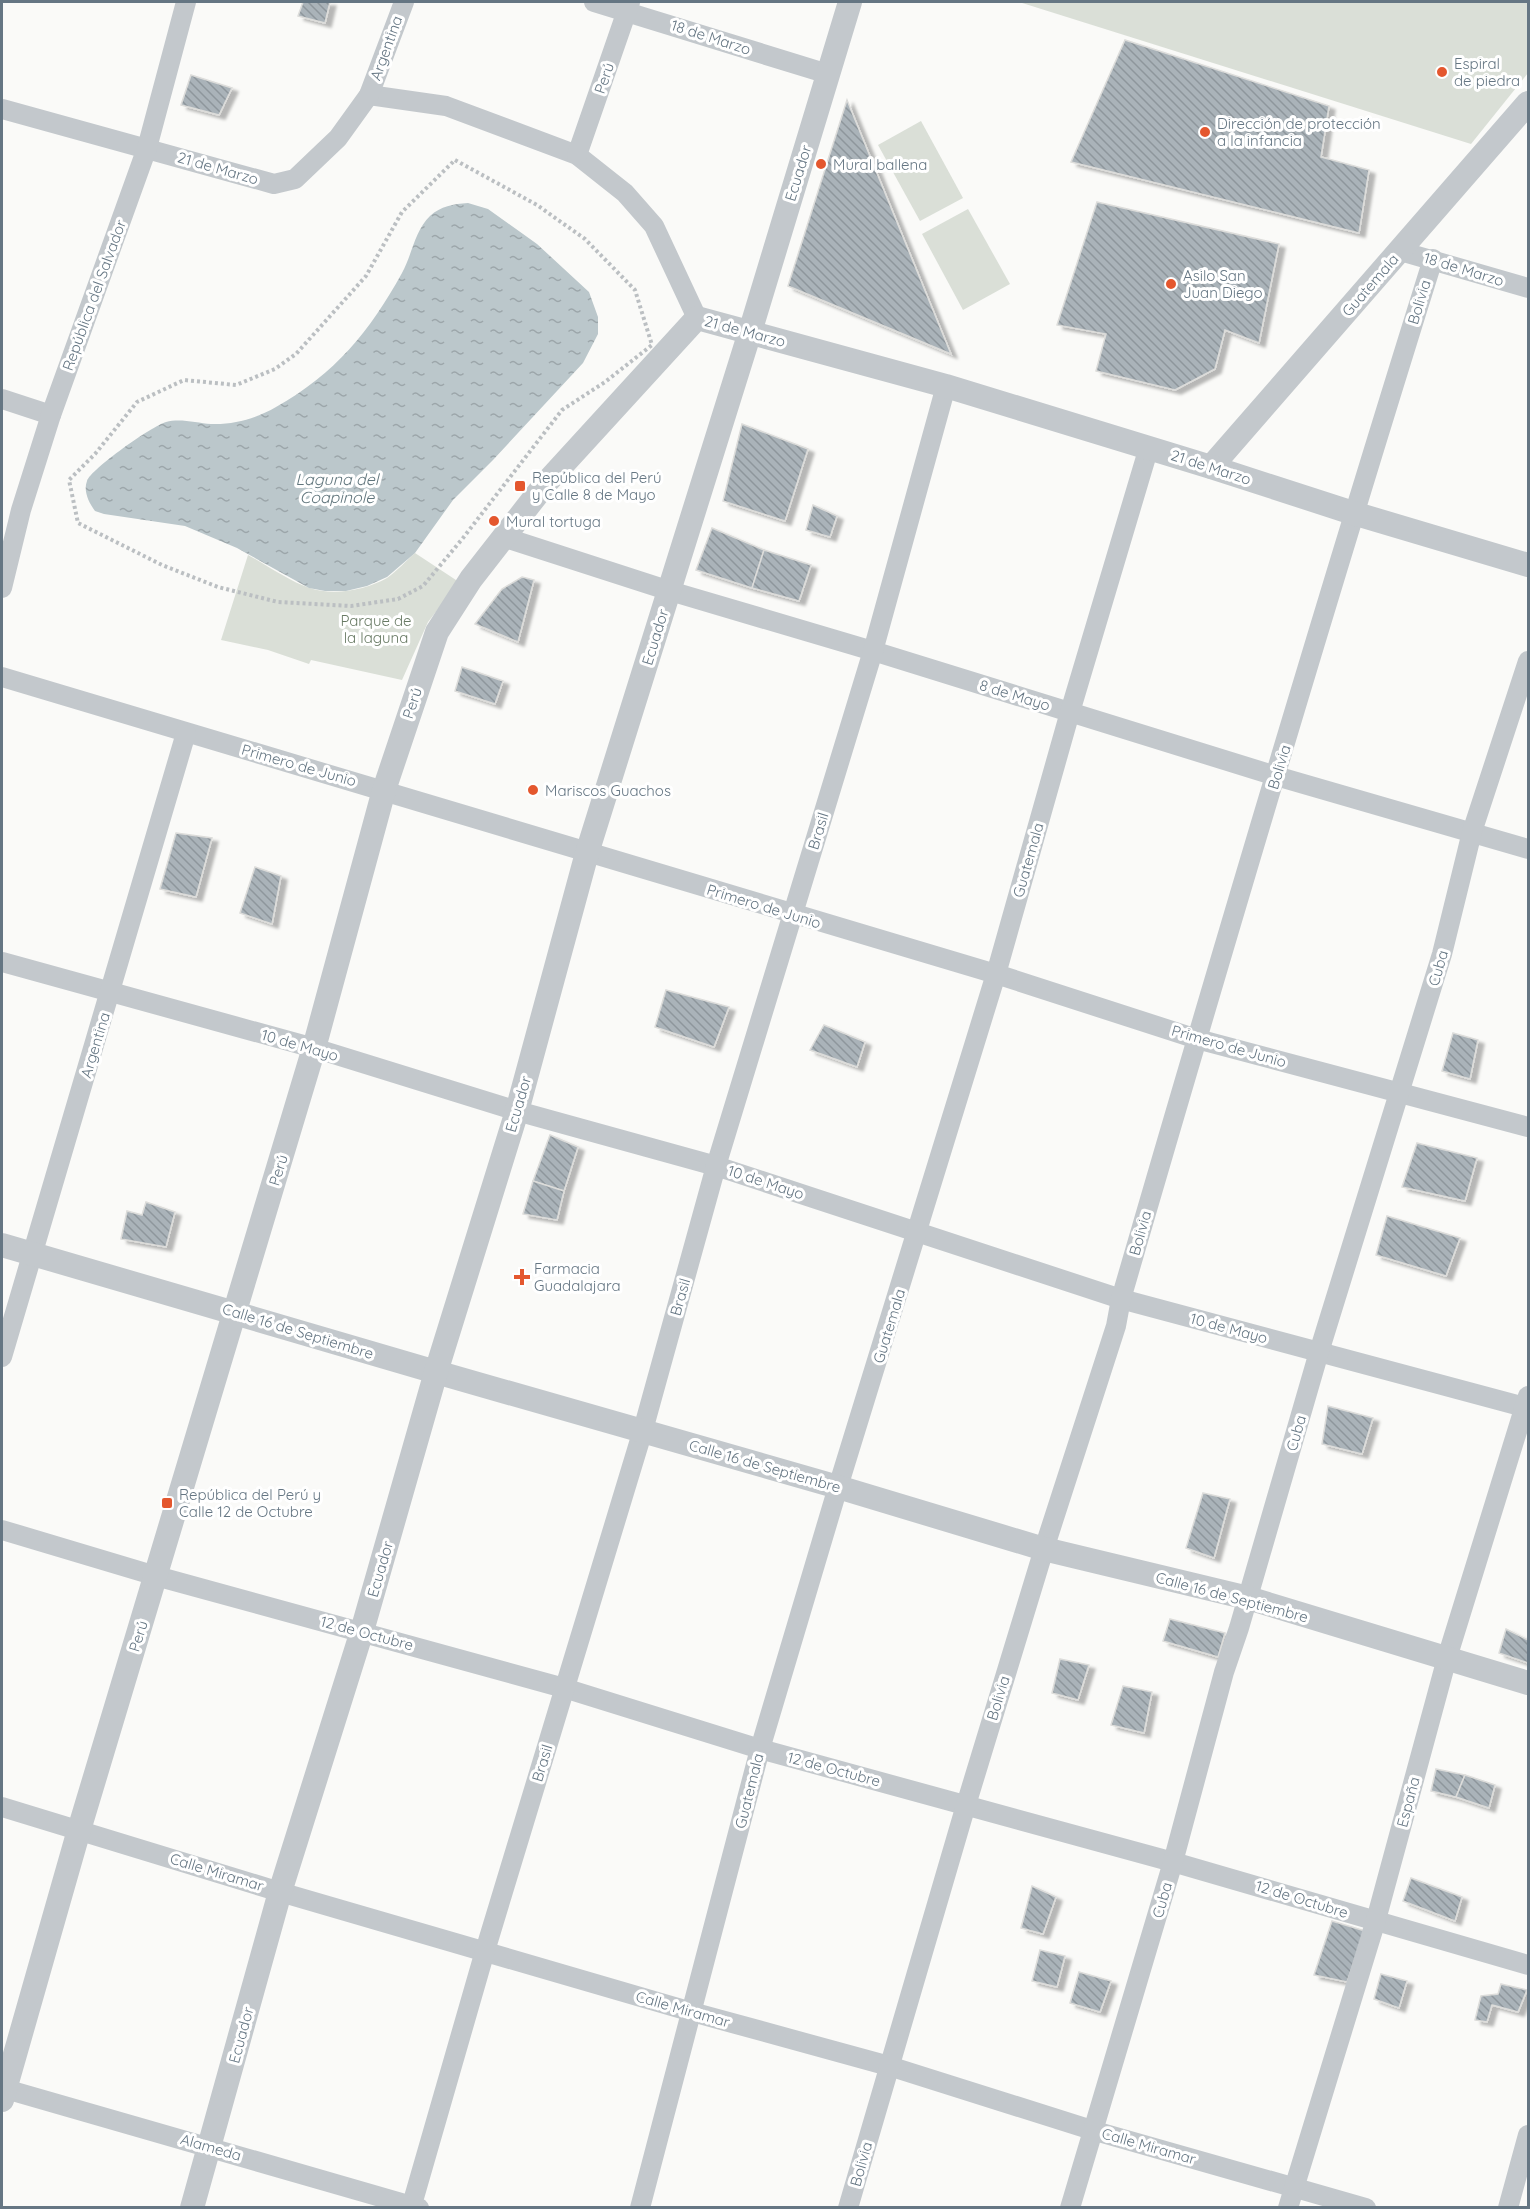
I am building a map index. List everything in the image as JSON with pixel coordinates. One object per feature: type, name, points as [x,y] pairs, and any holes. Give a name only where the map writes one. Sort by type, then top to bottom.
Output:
[{"type":"street","name":"República del Salvador","points":[[2,588],[21,510],[51,415],[147,148],[186,2]]},
{"type":"street","name":"Argentina","points":[[369,95],[404,2]]},
{"type":"street","name":"18 de Marzo","points":[[594,2],[629,6],[828,74]]},
{"type":"street","name":"Ecuador","points":[[192,2208],[280,1892],[362,1631],[436,1372],[517,1111],[588,853],[850,2]]},
{"type":"street","name":"Perú","points":[[577,155],[629,6]]},
{"type":"street","name":"21 de Marzo","points":[[2,109],[274,184],[295,179],[338,138],[369,95],[446,106],[577,155],[625,193],[654,226],[697,318],[946,386],[1528,565]]},
{"type":"street","name":"Guatemala","points":[[1211,467],[1528,103]]},
{"type":"street","name":"18 de Marzo","points":[[1400,250],[1528,288]]},
{"type":"street","name":"Bolivia","points":[[848,2208],[966,1805],[1044,1549],[1116,1326],[1121,1299],[1197,1038],[1353,513],[1433,259]]},
{"type":"street","name":"Perú","points":[[2,2093],[314,1048],[384,790],[437,632],[471,579],[546,483],[697,318]]},
{"type":"street","name":"Brasil","points":[[414,2207],[485,1951],[643,1430],[716,1166],[873,651],[946,386]]},
{"type":"street","points":[[2,399],[51,415]]},
{"type":"street","name":"Guatemala","points":[[640,2208],[760,1749],[996,974],[1070,712],[1149,447]]},
{"type":"street","name":"8 de Mayo","points":[[503,537],[670,591],[873,651],[1276,776],[1528,849]]},
{"type":"street","name":"Cuba","points":[[1070,2208],[1095,2131],[1173,1862],[1224,1672],[1442,954],[1472,832],[1528,660]]},
{"type":"street","name":"Primero de Junio","points":[[2,678],[996,974],[1197,1038],[1528,1127]]},
{"type":"street","name":"Argentina","points":[[2,1357],[186,732]]},
{"type":"street","name":"10 de Mayo","points":[[2,962],[314,1048],[517,1111],[716,1166],[1121,1299],[1320,1352],[1527,1403]]},
{"type":"street","name":"Calle 16 de Septiembre","points":[[2,1245],[643,1430],[1044,1549],[1248,1598],[1528,1683]]},
{"type":"street","name":"España","points":[[1288,2208],[1376,1920],[1447,1658],[1527,1403]]},
{"type":"street","name":"12 de Octubre","points":[[2,1530],[156,1576],[564,1688],[760,1749],[1173,1862],[1528,1965]]},
{"type":"street","name":"Calle Miramar","points":[[2,1807],[280,1892],[692,2013],[889,2066],[1095,2131],[1366,2208]]},
{"type":"street","name":"Alameda","points":[[2,2093],[210,2147],[414,2207]]},
{"type":"street","points":[[1508,2208],[1528,2135]]},
{"type":"path","points":[[455,160],[537,205],[585,239],[635,290],[652,345],[605,382],[562,410],[464,538],[423,586],[398,599],[351,606],[268,600],[218,587],[162,565],[78,523],[69,480],[95,454],[137,402],[184,380],[236,385],[275,369],[296,354],[366,276],[402,212],[455,160]]},
{"type":"green space","points":[[1019,2],[1528,2],[1528,73],[1471,144]]},
{"type":"green space","points":[[921,121],[963,198],[920,221],[878,145]]},
{"type":"green space","points":[[968,209],[1010,284],[963,310],[922,234]]},
{"type":"green space","name":"Parque de la laguna","points":[[415,553],[459,582],[428,622],[402,680],[311,660],[309,664],[268,650],[221,640],[248,555],[302,585],[329,592],[339,592],[359,589],[387,578]]},
{"type":"water","name":"Laguna del Coapinole","points":[[468,203],[488,209],[537,244],[589,292],[598,317],[598,334],[583,363],[453,500],[415,553],[387,577],[367,586],[346,591],[309,588],[237,548],[185,526],[95,511],[87,497],[87,481],[99,467],[148,431],[171,421],[220,424],[245,420],[276,407],[316,380],[349,349],[377,314],[402,273],[417,235],[430,216],[443,208]]},
{"type":"building","points":[[303,2],[330,2],[325,23],[298,16]]},
{"type":"building","name":"Dirección de protección a la infancia","points":[[1125,40],[1329,106],[1321,157],[1369,170],[1359,233],[1071,162]]},
{"type":"building","points":[[191,75],[232,88],[219,115],[181,105]]},
{"type":"building","points":[[847,100],[951,354],[788,286]]},
{"type":"building","name":"Asilo San Juan Diego","points":[[1097,202],[1279,244],[1259,343],[1225,330],[1215,369],[1175,390],[1096,371],[1106,334],[1057,325]]},
{"type":"building","points":[[742,424],[808,449],[785,521],[723,501]]},
{"type":"building","points":[[813,505],[837,516],[830,537],[806,530]]},
{"type":"building","points":[[712,528],[764,550],[752,588],[696,570]]},
{"type":"building","points":[[764,550],[811,565],[799,601],[752,588]]},
{"type":"building","points":[[522,577],[534,580],[518,642],[475,624],[502,589]]},
{"type":"building","points":[[462,667],[503,681],[495,704],[455,691]]},
{"type":"building","points":[[176,833],[212,838],[196,897],[160,889]]},
{"type":"building","points":[[255,867],[281,876],[272,924],[240,913]]},
{"type":"building","points":[[666,990],[729,1007],[714,1047],[655,1027]]},
{"type":"building","points":[[824,1025],[865,1042],[857,1067],[810,1050]]},
{"type":"building","points":[[1453,1033],[1478,1040],[1470,1079],[1442,1071]]},
{"type":"building","points":[[550,1135],[578,1147],[564,1191],[533,1181]]},
{"type":"building","points":[[1417,1143],[1477,1158],[1465,1201],[1402,1187]]},
{"type":"building","points":[[533,1181],[564,1191],[557,1220],[523,1214]]},
{"type":"building","points":[[146,1202],[175,1212],[166,1247],[121,1239],[127,1211],[142,1215]]},
{"type":"building","points":[[1387,1216],[1460,1238],[1446,1276],[1376,1255]]},
{"type":"building","points":[[1328,1406],[1373,1418],[1362,1454],[1322,1444]]},
{"type":"building","points":[[1203,1493],[1230,1499],[1214,1558],[1186,1548]]},
{"type":"building","points":[[1170,1619],[1225,1633],[1218,1657],[1163,1641]]},
{"type":"building","points":[[1506,1629],[1528,1640],[1528,1663],[1499,1653]]},
{"type":"building","points":[[1060,1659],[1089,1665],[1078,1700],[1052,1693]]},
{"type":"building","points":[[1123,1686],[1152,1692],[1144,1733],[1111,1725]]},
{"type":"building","points":[[1436,1769],[1465,1775],[1456,1797],[1431,1791]]},
{"type":"building","points":[[1465,1775],[1495,1785],[1489,1808],[1456,1797]]},
{"type":"building","points":[[1411,1878],[1462,1897],[1455,1921],[1403,1901]]},
{"type":"building","points":[[1032,1886],[1056,1897],[1043,1934],[1021,1928]]},
{"type":"building","points":[[1332,1921],[1365,1931],[1347,1982],[1314,1975]]},
{"type":"building","points":[[1040,1950],[1065,1956],[1057,1987],[1032,1981]]},
{"type":"building","points":[[1079,1972],[1111,1981],[1100,2012],[1070,2003]]},
{"type":"building","points":[[1381,1974],[1407,1981],[1399,2008],[1374,1999]]},
{"type":"building","points":[[1501,1984],[1527,1990],[1518,2012],[1492,2005],[1487,2022],[1475,2020],[1481,1996],[1498,1994]]},
{"type":"place","name":"Espiral de piedra","points":[[1442,72]]},
{"type":"place","name":"Dirección de protección a la infancia","points":[[1205,132]]},
{"type":"place","name":"Mural ballena","points":[[821,164]]},
{"type":"place","name":"Asilo San Juan Diego","points":[[1171,284]]},
{"type":"place","name":"República del Perú y Calle 8 de Mayo","points":[[520,486]]},
{"type":"place","name":"Mural tortuga","points":[[494,521]]},
{"type":"place","name":"Mariscos Guachos","points":[[533,790]]},
{"type":"place","name":"Farmacia Guadalajara","points":[[522,1277]]},
{"type":"place","name":"República del Perú y Calle 12 de Octubre","points":[[167,1503]]}]
